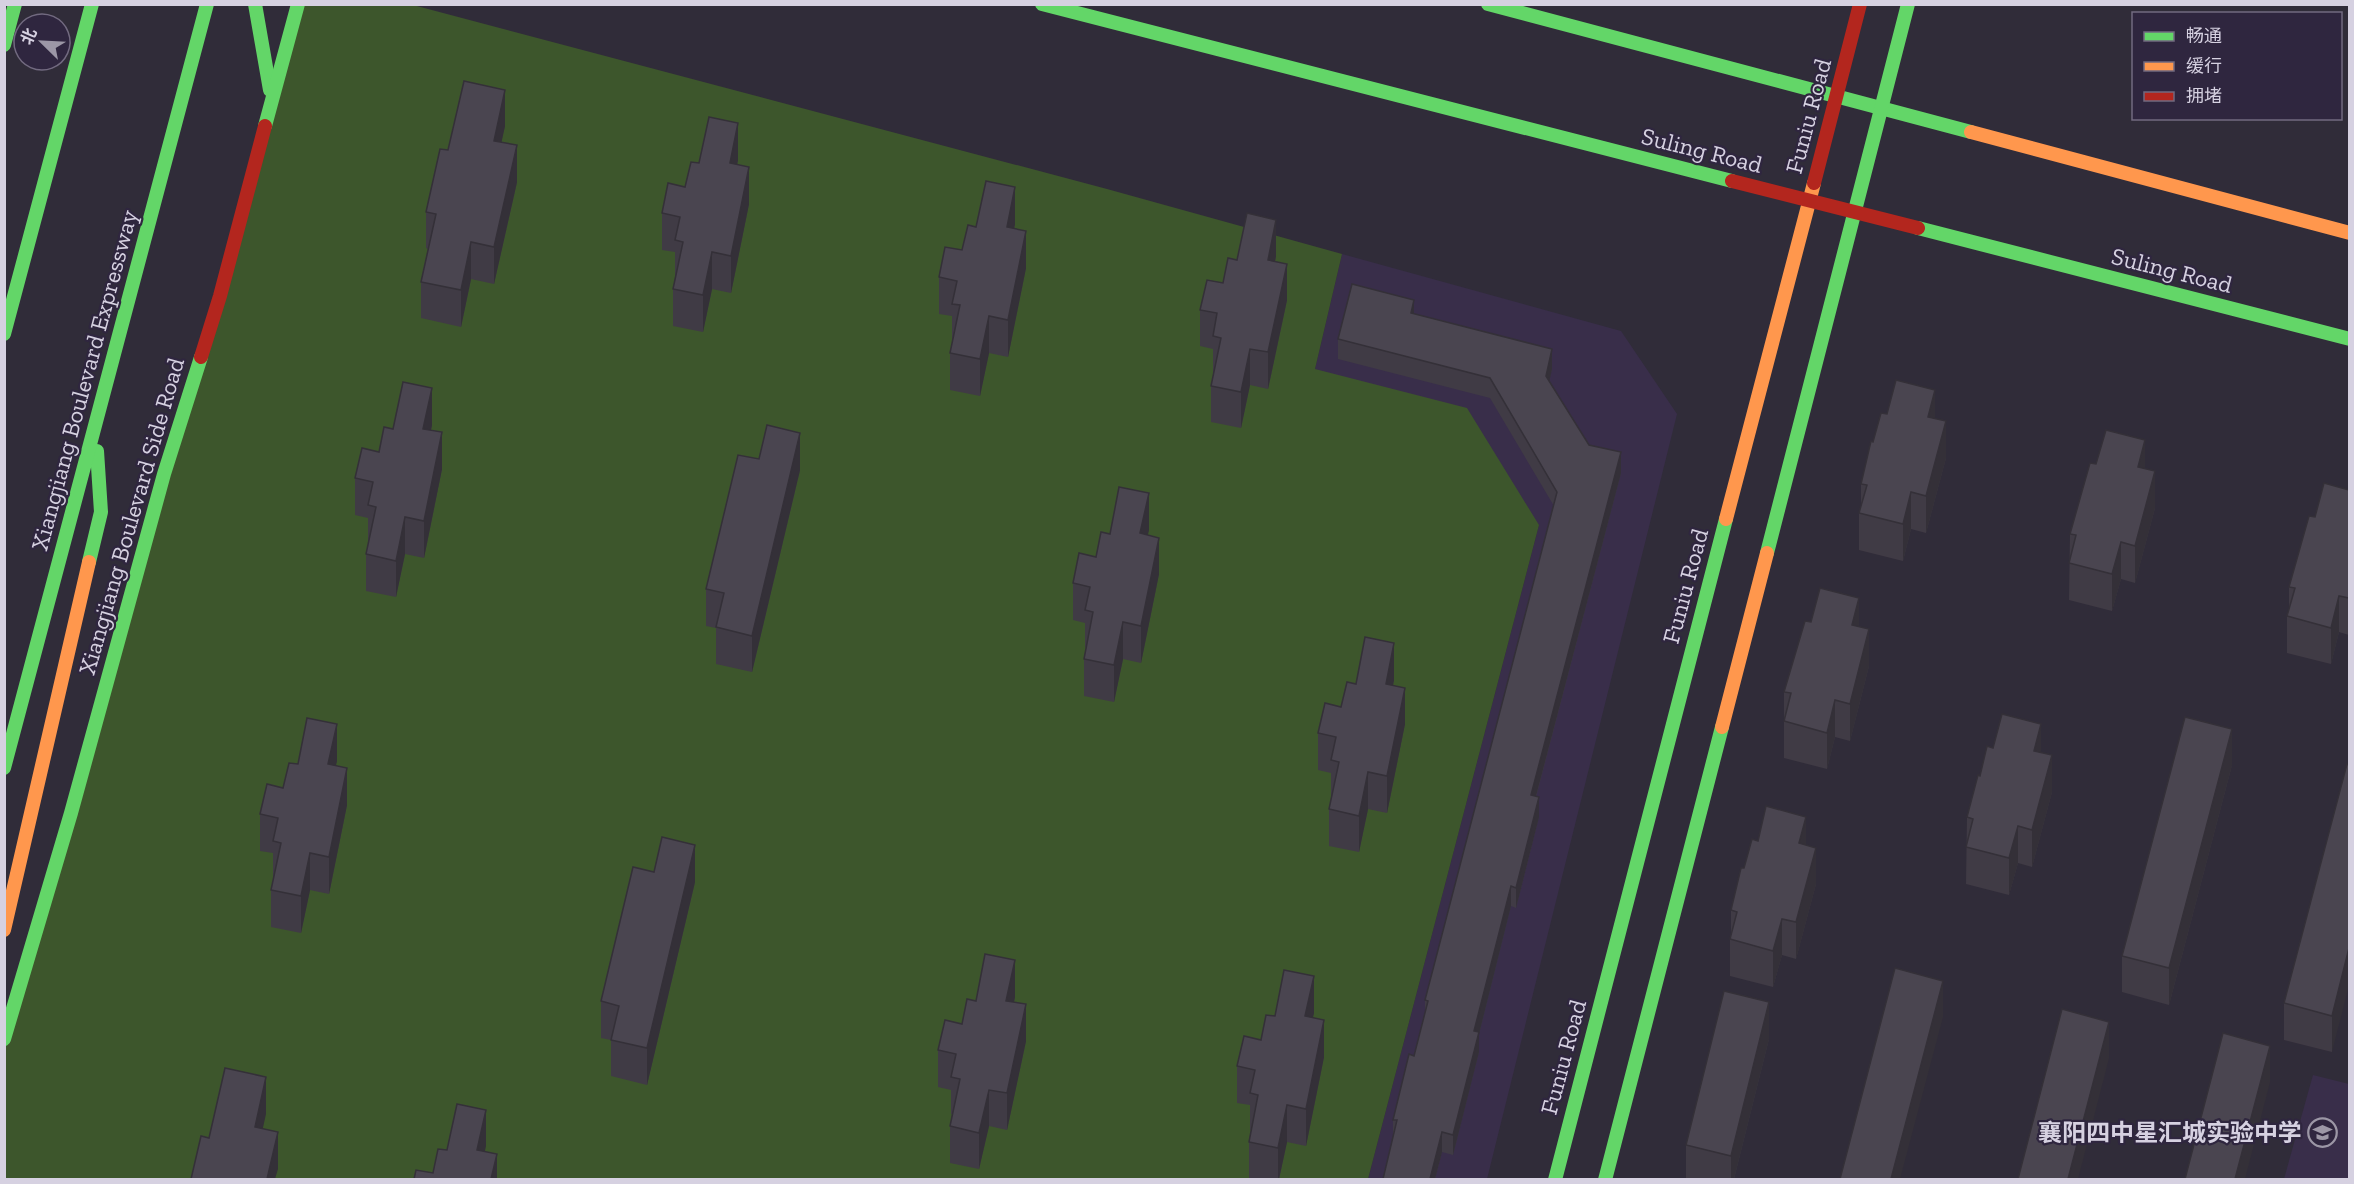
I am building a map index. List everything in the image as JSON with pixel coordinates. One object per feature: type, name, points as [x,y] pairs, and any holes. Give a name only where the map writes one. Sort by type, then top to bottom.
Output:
[{"type":"main road","points":[[4,334],[92,4]]},
{"type":"main road","name":"Xiangjiang Boulevard Expressway","points":[[4,768],[207,4]]},
{"type":"main road","points":[[255,4],[272,106]]},
{"type":"main road","name":"Xiangjiang Boulevard Side Road","points":[[4,1039],[71,813],[164,474],[220,296],[298,4]]},
{"type":"main road","name":"Suling Road","points":[[1042,4],[2349,339]]},
{"type":"main road","points":[[1488,4],[2349,233]]},
{"type":"main road","name":"Funiu Road","points":[[1555,1179],[1860,4]]},
{"type":"main road","points":[[1605,1179],[1908,4]]},
{"type":"main road","points":[[4,45],[15,8]]},
{"type":"main road","points":[[4,930],[101,512],[95,422]]},
{"type":"shaded area","points":[[1342,254],[1621,331],[1677,414],[1487,1179],[1368,1179],[1539,525],[1315,369]]},
{"type":"shaded area","name":"襄阳四中星汇城实验中学","points":[[2313,1075],[2349,1084],[2349,1179],[2284,1179]]},
{"type":"green space","points":[[298,5],[413,5],[1107,189],[1342,254],[1315,369],[1467,408],[1539,525],[1368,1179],[5,1179],[4,1039]]},
{"type":"building","points":[[464,81],[505,90],[494,141],[517,145],[494,247],[471,242],[461,290],[421,282],[436,214],[426,212],[440,149],[448,150]]},
{"type":"building","points":[[709,117],[738,123],[730,163],[749,167],[731,256],[712,252],[703,295],[673,289],[683,242],[675,240],[680,217],[662,213],[668,183],[685,187],[691,162],[699,163]]},
{"type":"building","points":[[986,181],[1015,187],[1007,227],[1026,231],[1008,320],[989,316],[980,359],[950,353],[960,305],[952,304],[957,281],[939,277],[945,247],[962,250],[968,225],[976,227]]},
{"type":"building","points":[[1247,213],[1276,220],[1268,260],[1287,264],[1268,352],[1250,349],[1241,392],[1211,386],[1221,338],[1213,336],[1217,313],[1200,310],[1207,280],[1223,283],[1228,258],[1237,260]]},
{"type":"building","points":[[1352,284],[1414,300],[1411,313],[1552,349],[1546,376],[1589,445],[1621,452],[1531,795],[1539,797],[1516,888],[1511,886],[1474,1031],[1479,1032],[1453,1135],[1442,1132],[1430,1179],[1383,1179],[1397,1120],[1393,1120],[1409,1054],[1414,1056],[1428,1001],[1425,1000],[1557,492],[1490,378],[1338,339]]},
{"type":"building","points":[[1896,380],[1935,390],[1928,417],[1946,421],[1926,496],[1911,492],[1903,524],[1859,513],[1867,485],[1861,484],[1871,441],[1873,442],[1881,413],[1887,414]]},
{"type":"building","points":[[403,382],[432,388],[423,429],[442,432],[424,521],[405,517],[396,561],[366,554],[376,507],[368,505],[373,482],[355,478],[362,448],[379,452],[384,427],[393,429]]},
{"type":"building","points":[[767,425],[800,433],[752,636],[716,627],[724,593],[706,589],[738,455],[759,459]]},
{"type":"building","points":[[2106,430],[2145,440],[2138,467],[2155,471],[2135,546],[2121,542],[2112,574],[2069,563],[2076,535],[2070,534],[2090,463],[2096,464]]},
{"type":"building","points":[[2324,483],[2349,490],[2349,598],[2339,596],[2331,628],[2287,616],[2295,588],[2289,587],[2309,516],[2315,517]]},
{"type":"building","points":[[1119,487],[1149,493],[1140,533],[1159,538],[1141,626],[1123,622],[1114,665],[1084,659],[1093,612],[1085,610],[1090,587],[1073,583],[1079,553],[1096,557],[1101,532],[1110,534]]},
{"type":"building","points":[[1820,588],[1859,598],[1852,625],[1869,629],[1850,704],[1835,700],[1827,733],[1784,721],[1791,693],[1784,692],[1805,621],[1811,622]]},
{"type":"building","points":[[1365,637],[1394,643],[1386,684],[1405,688],[1387,776],[1368,772],[1359,816],[1329,809],[1339,762],[1331,760],[1336,737],[1318,733],[1325,703],[1341,707],[1347,682],[1356,684]]},
{"type":"building","points":[[2002,714],[2041,724],[2034,751],[2052,755],[2032,830],[2018,826],[2009,858],[1966,847],[1973,819],[1967,817],[1978,775],[1980,776],[1987,746],[1993,748]]},
{"type":"building","points":[[2185,717],[2232,729],[2169,968],[2122,956]]},
{"type":"building","points":[[307,718],[337,724],[328,764],[347,768],[329,857],[310,853],[301,896],[271,890],[281,843],[273,841],[278,818],[260,814],[267,784],[283,788],[289,763],[298,764]]},
{"type":"building","points":[[2347,764],[2349,765],[2349,948],[2332,1016],[2284,1003]]},
{"type":"building","points":[[1766,806],[1806,817],[1799,843],[1816,848],[1796,922],[1782,919],[1773,951],[1730,939],[1737,912],[1731,910],[1741,868],[1744,868],[1752,839],[1758,841]]},
{"type":"building","points":[[662,837],[695,845],[647,1048],[611,1040],[619,1006],[601,1001],[633,867],[654,872]]},
{"type":"building","points":[[985,954],[1015,960],[1006,1001],[1026,1004],[1007,1093],[989,1090],[979,1133],[950,1126],[960,1079],[951,1077],[956,1054],[938,1050],[945,1020],[962,1024],[967,999],[976,1001]]},
{"type":"building","points":[[1895,968],[1943,981],[1891,1179],[1840,1179]]},
{"type":"building","points":[[1284,970],[1314,976],[1305,1016],[1324,1020],[1306,1109],[1287,1105],[1278,1148],[1249,1142],[1258,1095],[1250,1093],[1255,1070],[1237,1066],[1244,1036],[1261,1040],[1266,1015],[1275,1016]]},
{"type":"building","points":[[1724,991],[1769,1002],[1731,1156],[1686,1145]]},
{"type":"building","points":[[2062,1009],[2109,1022],[2068,1179],[2018,1179]]},
{"type":"building","points":[[2223,1033],[2270,1046],[2235,1179],[2185,1179]]},
{"type":"building","points":[[225,1068],[266,1077],[255,1127],[278,1132],[267,1179],[191,1179],[201,1136],[209,1138]]},
{"type":"building","points":[[457,1104],[486,1110],[477,1150],[497,1154],[491,1179],[414,1179],[416,1170],[433,1173],[438,1149],[447,1150]]},
{"type":"traffic: fast","points":[[4,45],[15,4]]},
{"type":"traffic: fast","points":[[4,334],[92,4]]},
{"type":"traffic: fast","points":[[4,768],[207,4]]},
{"type":"traffic: fast","points":[[255,4],[270,90]]},
{"type":"traffic: fast","points":[[265,126],[298,4]]},
{"type":"traffic: fast","points":[[1042,4],[1732,181]]},
{"type":"traffic: fast","points":[[1488,4],[1971,132]]},
{"type":"traffic: fast","points":[[1767,553],[1908,4]]},
{"type":"traffic: fast","points":[[1918,228],[2350,339]]},
{"type":"traffic: fast","points":[[4,1039],[71,813],[164,474],[201,357]]},
{"type":"traffic: fast","points":[[89,562],[101,512],[97,451]]},
{"type":"traffic: fast","points":[[1555,1180],[1726,519]]},
{"type":"traffic: fast","points":[[1605,1180],[1722,727]]},
{"type":"traffic: slow","points":[[1971,132],[2350,233]]},
{"type":"traffic: slow","points":[[1726,519],[1814,183]]},
{"type":"traffic: slow","points":[[1722,727],[1767,553]]},
{"type":"traffic: slow","points":[[4,930],[89,562]]},
{"type":"traffic: jam","points":[[1814,183],[1860,4]]},
{"type":"traffic: jam","points":[[201,357],[220,296],[265,126]]},
{"type":"traffic: jam","points":[[1732,181],[1918,228]]},
{"type":"place","name":"襄阳四中星汇城实验中学","points":[[2323,1132]]}]
